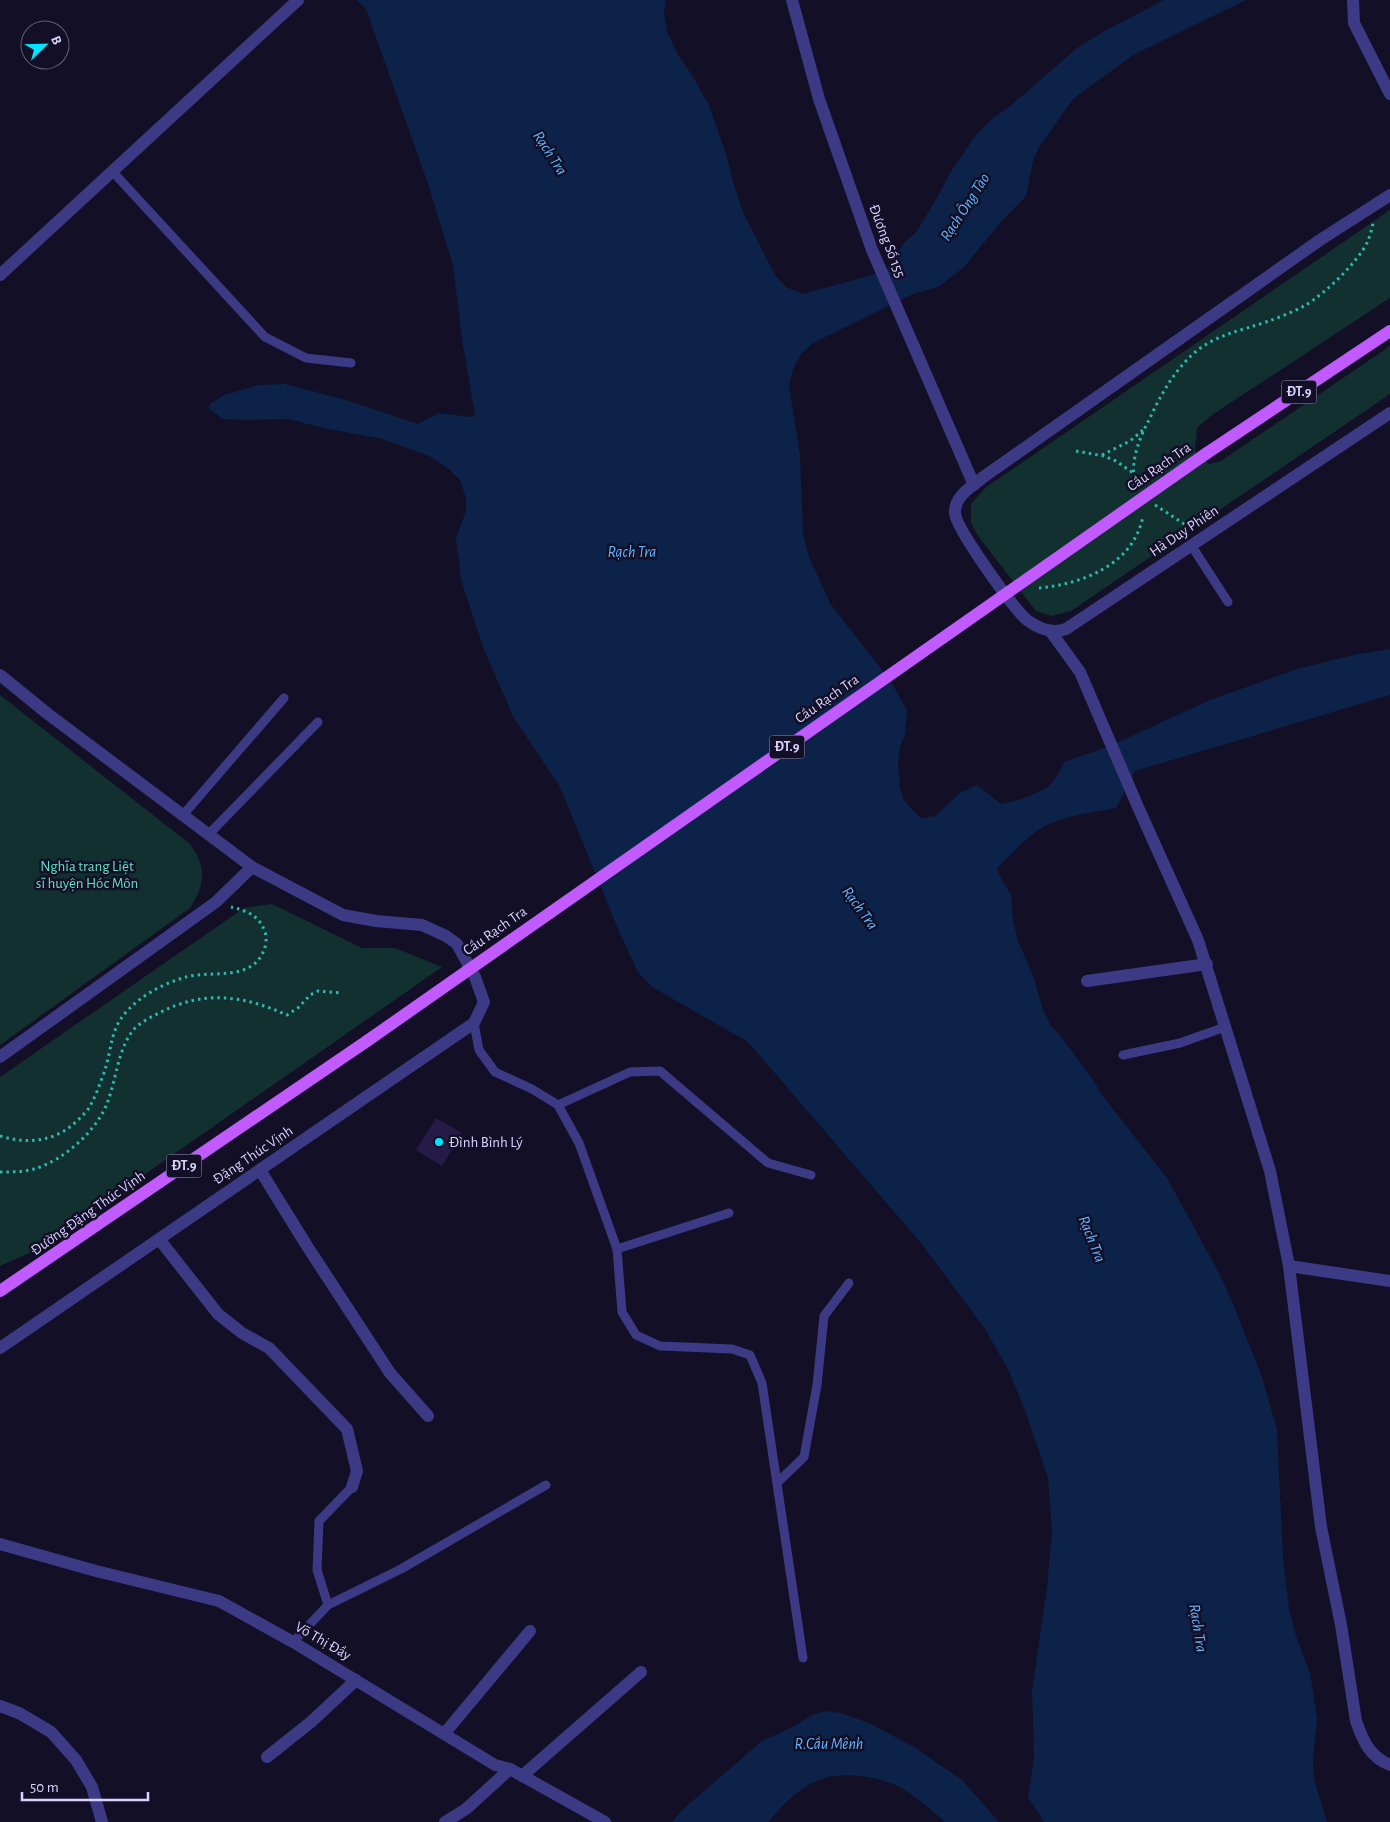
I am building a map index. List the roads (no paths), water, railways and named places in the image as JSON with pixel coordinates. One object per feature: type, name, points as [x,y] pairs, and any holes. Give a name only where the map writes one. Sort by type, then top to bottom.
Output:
[{"type":"main road","name":"Cầu Rạch Tra","points":[[367,1041],[1207,453],[1390,330]]},
{"type":"main road","name":"Đường Đặng Thúc Vịnh","points":[[0,1291],[367,1041]]},
{"type":"street","points":[[0,275],[298,0]]},
{"type":"street","name":"Đương Số 155","points":[[792,0],[819,98],[879,268],[974,485]]},
{"type":"street","points":[[1353,0],[1354,23],[1390,94]]},
{"type":"street","points":[[1385,198],[1296,257],[982,478],[964,492],[958,500],[955,513],[976,555],[1026,619],[1051,632],[1080,672],[1138,807],[1188,914],[1207,964],[1270,1171],[1289,1266],[1321,1527],[1341,1625],[1356,1721],[1361,1735],[1371,1752],[1378,1759],[1390,1765]]},
{"type":"street","name":"Hà Duy Phiên","points":[[1051,632],[1066,628],[1390,413]]},
{"type":"street","points":[[0,675],[48,714],[252,867],[342,915],[376,921],[422,925],[446,936],[457,944],[476,977],[484,1002],[474,1023]]},
{"type":"street","points":[[0,1057],[216,902],[252,867]]},
{"type":"street","points":[[1087,981],[1207,964]]},
{"type":"street","name":"Đặng Thúc Vịnh","points":[[0,1348],[474,1023]]},
{"type":"street","points":[[260,1170],[390,1373],[428,1416]]},
{"type":"street","points":[[159,1239],[218,1314],[242,1333],[269,1348],[347,1429],[357,1471],[352,1487]]},
{"type":"street","points":[[1289,1266],[1390,1282]]},
{"type":"street","name":"Võ Thị Đầy","points":[[0,1544],[96,1571],[219,1601],[293,1642],[495,1765],[510,1769],[605,1822]]},
{"type":"street","points":[[444,1734],[530,1631]]},
{"type":"street","points":[[522,1776],[641,1672]]},
{"type":"street","points":[[267,1757],[310,1722],[356,1680]]},
{"type":"street","points":[[0,1706],[19,1713],[50,1732],[76,1760],[92,1787],[102,1822]]},
{"type":"street","points":[[445,1822],[466,1809],[510,1769]]},
{"type":"lane","points":[[112,171],[265,337],[306,358],[351,363]]},
{"type":"lane","points":[[1191,545],[1228,602]]},
{"type":"lane","points":[[183,815],[284,698]]},
{"type":"lane","points":[[209,834],[318,722]]},
{"type":"lane","points":[[474,1023],[479,1050],[495,1072],[558,1105],[579,1143],[617,1249],[622,1312],[636,1334],[660,1346],[732,1349],[750,1355],[762,1383],[803,1658]]},
{"type":"lane","points":[[1123,1055],[1180,1043],[1225,1027]]},
{"type":"lane","points":[[558,1105],[630,1072],[660,1071],[768,1163],[811,1174]]},
{"type":"lane","points":[[617,1249],[729,1213]]},
{"type":"lane","points":[[778,1482],[804,1457],[817,1385],[824,1316],[849,1283]]},
{"type":"lane","points":[[293,1642],[328,1605],[401,1569],[546,1484]]},
{"type":"lane","points":[[328,1605],[317,1570],[319,1521],[352,1487]]},
{"type":"water","name":"Rạch Tra","points":[[357,0],[666,0],[664,13],[667,32],[678,55],[709,105],[743,212],[775,275],[786,287],[803,294],[886,271],[903,244],[917,231],[950,173],[976,135],[993,118],[1009,107],[1077,48],[1101,33],[1164,0],[1246,0],[1133,55],[1073,99],[1039,147],[1033,161],[1026,196],[1001,222],[963,268],[938,287],[913,294],[813,343],[801,354],[793,369],[789,386],[800,455],[803,534],[809,557],[831,605],[890,680],[907,710],[905,735],[900,746],[898,763],[900,788],[904,800],[921,818],[935,816],[960,793],[977,785],[1001,804],[1024,798],[1045,789],[1057,776],[1064,762],[1110,746],[1210,700],[1297,669],[1353,655],[1390,649],[1390,695],[1135,771],[1116,808],[1059,820],[1043,827],[1029,837],[997,868],[1011,895],[1013,921],[1018,941],[1034,978],[1043,1010],[1051,1026],[1059,1034],[1102,1095],[1167,1178],[1219,1273],[1262,1377],[1277,1430],[1283,1557],[1289,1609],[1296,1636],[1310,1673],[1317,1718],[1313,1759],[1314,1779],[1327,1822],[1044,1822],[1028,1797],[1034,1758],[1032,1691],[1047,1588],[1052,1530],[1048,1478],[1027,1416],[1009,1371],[985,1329],[921,1243],[748,1042],[652,987],[638,972],[621,936],[560,787],[514,718],[484,650],[461,580],[456,538],[466,511],[466,498],[460,480],[449,469],[429,456],[383,439],[323,428],[289,419],[223,419],[208,408],[210,404],[224,395],[259,385],[285,384],[346,400],[418,424],[438,413],[472,417],[475,415],[462,340],[453,265],[428,184],[366,9]]},
{"type":"water","name":"R.Cầu Mênh","points":[[826,1711],[841,1713],[869,1723],[914,1747],[962,1780],[999,1822],[945,1822],[920,1801],[895,1785],[869,1777],[842,1775],[828,1777],[810,1784],[782,1806],[768,1822],[672,1822],[682,1810],[762,1741],[793,1727],[812,1715]]},
{"type":"place","name":"Đình Bình Lý","points":[[439,1142]]},
{"type":"water label","name":"Rạch Ông Tào","points":[[965,207]]},
{"type":"park label","name":"Nghĩa trang Liệt sĩ huyện Hóc Môn","points":[[87,874]]}]
